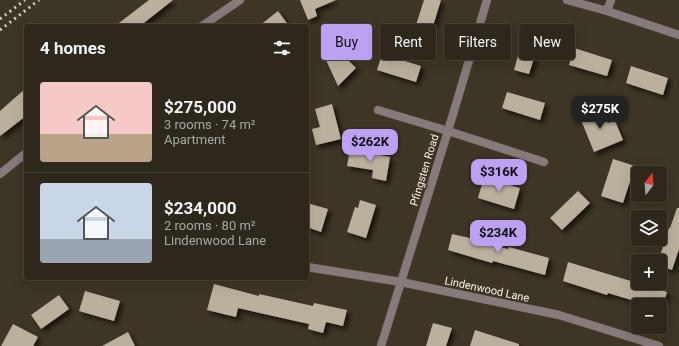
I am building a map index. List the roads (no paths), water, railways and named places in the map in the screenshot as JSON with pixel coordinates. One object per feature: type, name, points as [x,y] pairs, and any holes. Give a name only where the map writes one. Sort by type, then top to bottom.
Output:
[{"type":"street","points":[[205,24],[240,0]]},
{"type":"street","name":"Pfingsten Road","points":[[381,346],[487,0]]},
{"type":"street","points":[[568,0],[607,11],[679,35]]},
{"type":"street","points":[[607,11],[611,0]]},
{"type":"street","points":[[378,110],[544,162]]},
{"type":"street","points":[[0,174],[24,155]]},
{"type":"street","name":"Lindenwood Lane","points":[[309,267],[401,282],[559,315],[659,346]]},
{"type":"railway","points":[[0,19],[25,0]]},
{"type":"railway","points":[[0,30],[39,0]]}]
